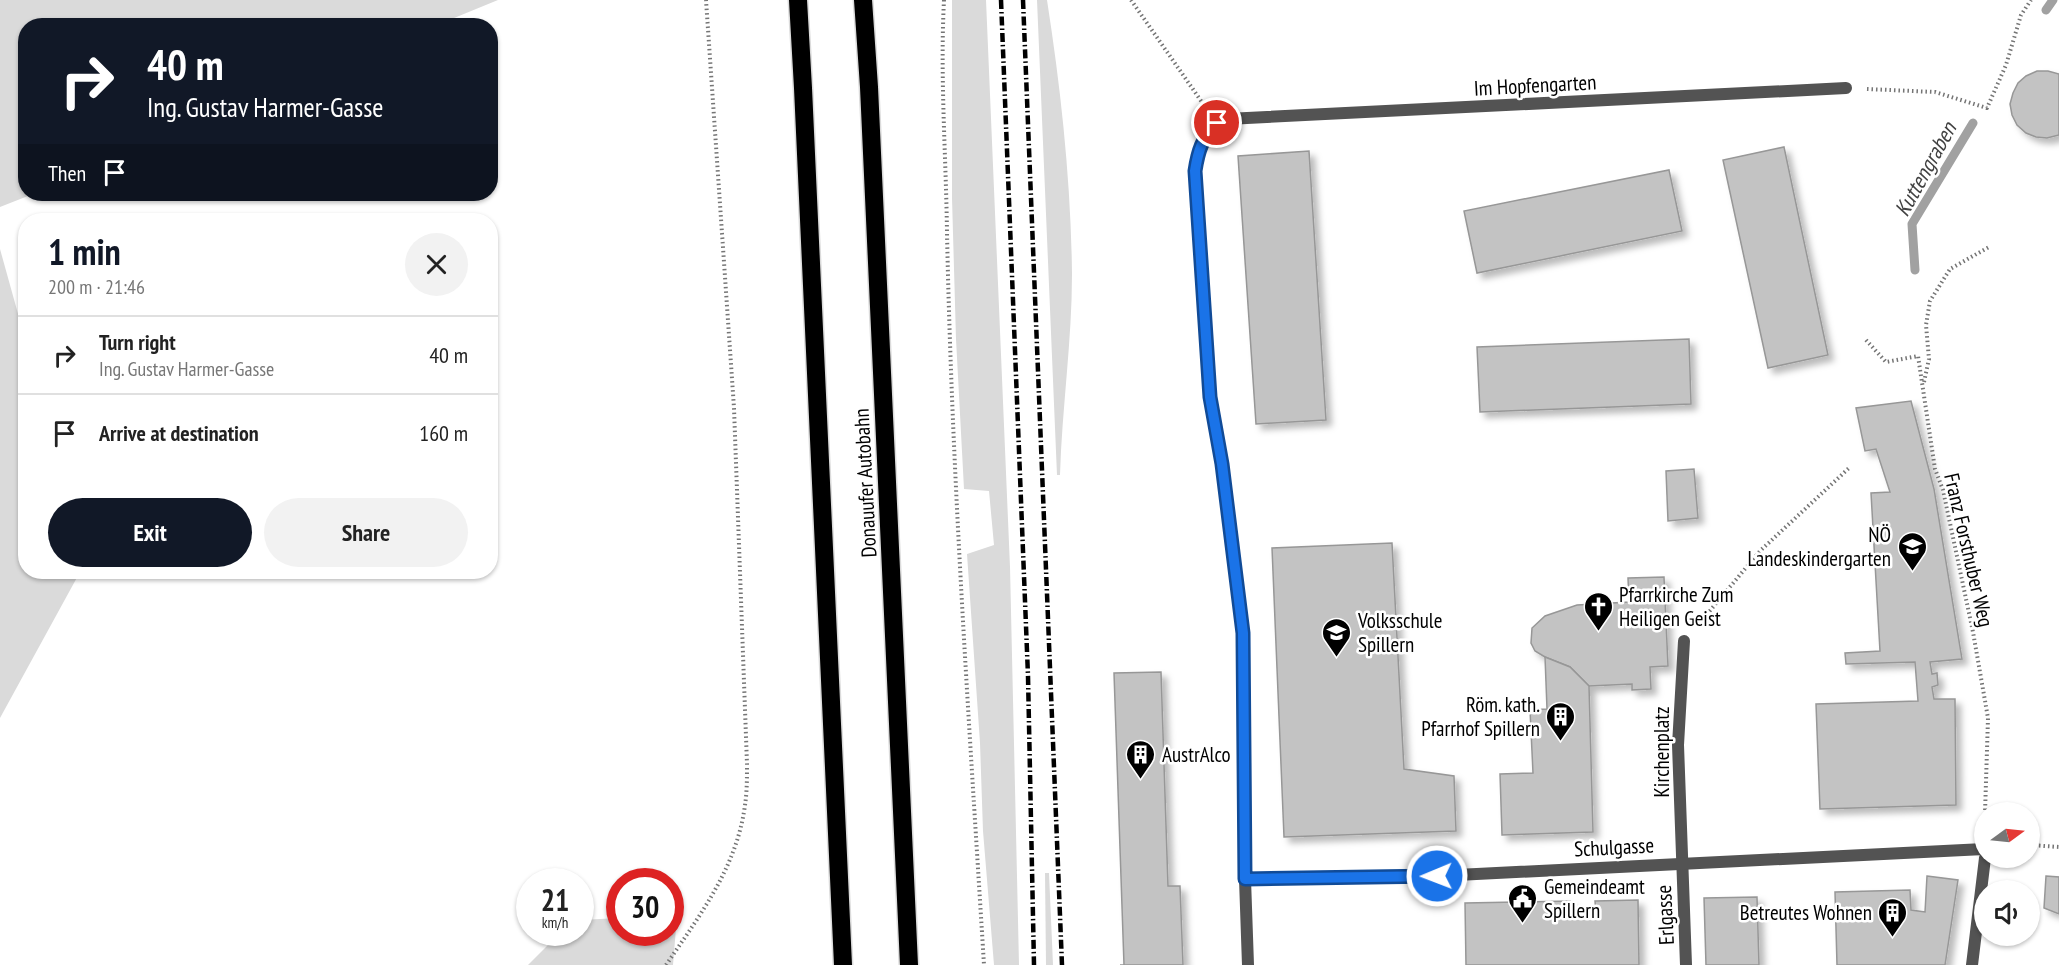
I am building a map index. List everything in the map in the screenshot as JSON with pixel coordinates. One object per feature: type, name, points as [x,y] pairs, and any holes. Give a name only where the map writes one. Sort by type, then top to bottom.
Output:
[{"type":"highway","name":"Donauufer Autobahn","points":[[798,0],[843,965]]},
{"type":"highway","name":"Donauufer Autobahn","points":[[863,0],[870,99],[909,965]]},
{"type":"street","name":"Im Hopfengarten","points":[[1222,121],[1846,88]]},
{"type":"street","points":[[1222,121],[1206,134],[1198,151],[1195,171],[1210,397],[1222,464],[1243,633],[1248,965]]},
{"type":"street","name":"Kirchenplatz","points":[[1682,863],[1678,745],[1684,641]]},
{"type":"street","name":"Schulgasse","points":[[1245,879],[1458,875],[1974,849]]},
{"type":"street","name":"Erlgasse","points":[[1682,863],[1686,965]]},
{"type":"street","points":[[1972,965],[1984,868]]},
{"type":"path","points":[[666,965],[717,888],[737,843],[745,805],[747,764],[734,408],[706,0]]},
{"type":"path","points":[[944,0],[943,65],[954,456],[984,965]]},
{"type":"path","points":[[1131,0],[1222,121]]},
{"type":"path","points":[[1846,88],[1935,92],[1987,108],[2006,65],[2021,15],[2031,0]]},
{"type":"path","points":[[1923,385],[1929,359],[1926,325],[1930,301],[1950,269],[1989,247]]},
{"type":"path","name":"Franz Forsthuber Weg","points":[[1866,340],[1886,362],[1918,356],[1935,469],[1943,490],[1971,621],[1988,718],[1985,802]]},
{"type":"path","points":[[1684,641],[1760,551],[1849,468]]},
{"type":"path","points":[[2040,846],[2059,847]]},
{"type":"shaded area","points":[[0,0],[498,0],[454,18],[18,18],[18,200],[0,207]]},
{"type":"shaded area","points":[[952,0],[986,0],[1010,567],[1019,965],[994,965],[983,831],[980,743],[967,554],[994,545],[989,491],[964,489],[956,339],[952,198]]},
{"type":"shaded area","points":[[1037,0],[1047,0],[1061,102],[1070,205],[1072,299],[1060,475],[1057,475]]},
{"type":"shaded area","points":[[0,249],[18,314],[18,579],[76,579],[0,718]]},
{"type":"shaded area","points":[[1045,873],[1049,873],[1053,965],[1046,965]]},
{"type":"shaded area","points":[[594,919],[606,919],[606,946],[675,946],[673,965],[528,965],[547,946],[594,946]]},
{"type":"building","points":[[2037,71],[2059,74],[2059,135],[2047,138],[2026,133],[2017,125],[2010,104],[2018,83]]},
{"type":"building","points":[[1784,147],[1828,355],[1768,368],[1723,160]]},
{"type":"building","points":[[1309,151],[1326,420],[1256,424],[1238,156]]},
{"type":"building","points":[[1669,170],[1682,231],[1477,273],[1464,211]]},
{"type":"building","points":[[1689,339],[1691,404],[1480,412],[1477,347]]},
{"type":"building","name":"NÖ Landeskindergarten","points":[[1911,401],[1934,489],[1962,659],[1930,662],[1932,674],[1937,673],[1938,685],[1932,687],[1934,699],[1955,699],[1956,805],[1820,809],[1816,704],[1918,701],[1915,662],[1846,664],[1845,653],[1880,651],[1871,493],[1890,492],[1876,449],[1865,451],[1856,408]]},
{"type":"building","points":[[1694,469],[1698,518],[1668,521],[1666,471]]},
{"type":"building","name":"Volksschule Spillern","points":[[1392,543],[1404,769],[1454,776],[1456,831],[1284,837],[1272,548]]},
{"type":"building","name":"Pfarrkirche Zum Heiligen Geist","points":[[1664,577],[1668,666],[1650,667],[1651,689],[1632,690],[1632,684],[1589,686],[1570,667],[1535,651],[1531,643],[1532,628],[1545,616],[1577,605],[1629,602],[1628,578]]},
{"type":"building","name":"Röm. kath. Pfarrhof Spillern","points":[[1545,657],[1570,667],[1589,686],[1593,832],[1502,835],[1500,774],[1533,773],[1530,710],[1547,709]]},
{"type":"building","name":"AustrAlco","points":[[1161,672],[1168,886],[1180,886],[1183,965],[1124,965],[1114,673]]},
{"type":"building","name":"Betreutes Wohnen","points":[[1927,876],[1958,880],[1945,965],[1837,965],[1835,892],[1910,890],[1911,910],[1925,912]]},
{"type":"building","points":[[2046,876],[2059,877],[2059,914],[2044,908]]},
{"type":"building","points":[[1757,897],[1759,965],[1706,965],[1704,898]]},
{"type":"building","points":[[1638,900],[1639,965],[1466,965],[1465,903],[1570,901],[1571,914],[1596,914],[1595,901]]},
{"type":"waterway","name":"Kuttengraben","points":[[2046,10],[2053,0]]},
{"type":"waterway","name":"Kuttengraben","points":[[1915,270],[1912,224],[1973,123]]},
{"type":"railway","points":[[1001,0],[1028,676],[1034,965]]},
{"type":"railway","points":[[1023,0],[1062,965]]},
{"type":"place","name":"NÖ Landeskindergarten","points":[[1912,572]]},
{"type":"place","name":"Pfarrkirche Zum Heiligen Geist","points":[[1598,632]]},
{"type":"place","name":"Volksschule Spillern","points":[[1337,658]]},
{"type":"place","name":"Röm. kath. Pfarrhof Spillern","points":[[1561,742]]},
{"type":"place","name":"AustrAlco","points":[[1141,780]]},
{"type":"place","name":"Gemeindeamt Spillern","points":[[1523,924]]},
{"type":"place","name":"Betreutes Wohnen","points":[[1893,938]]},
{"type":"route","points":[[1217,123],[1206,134],[1198,151],[1195,171],[1210,397],[1222,464],[1243,633],[1245,879],[1437,876]]}]
